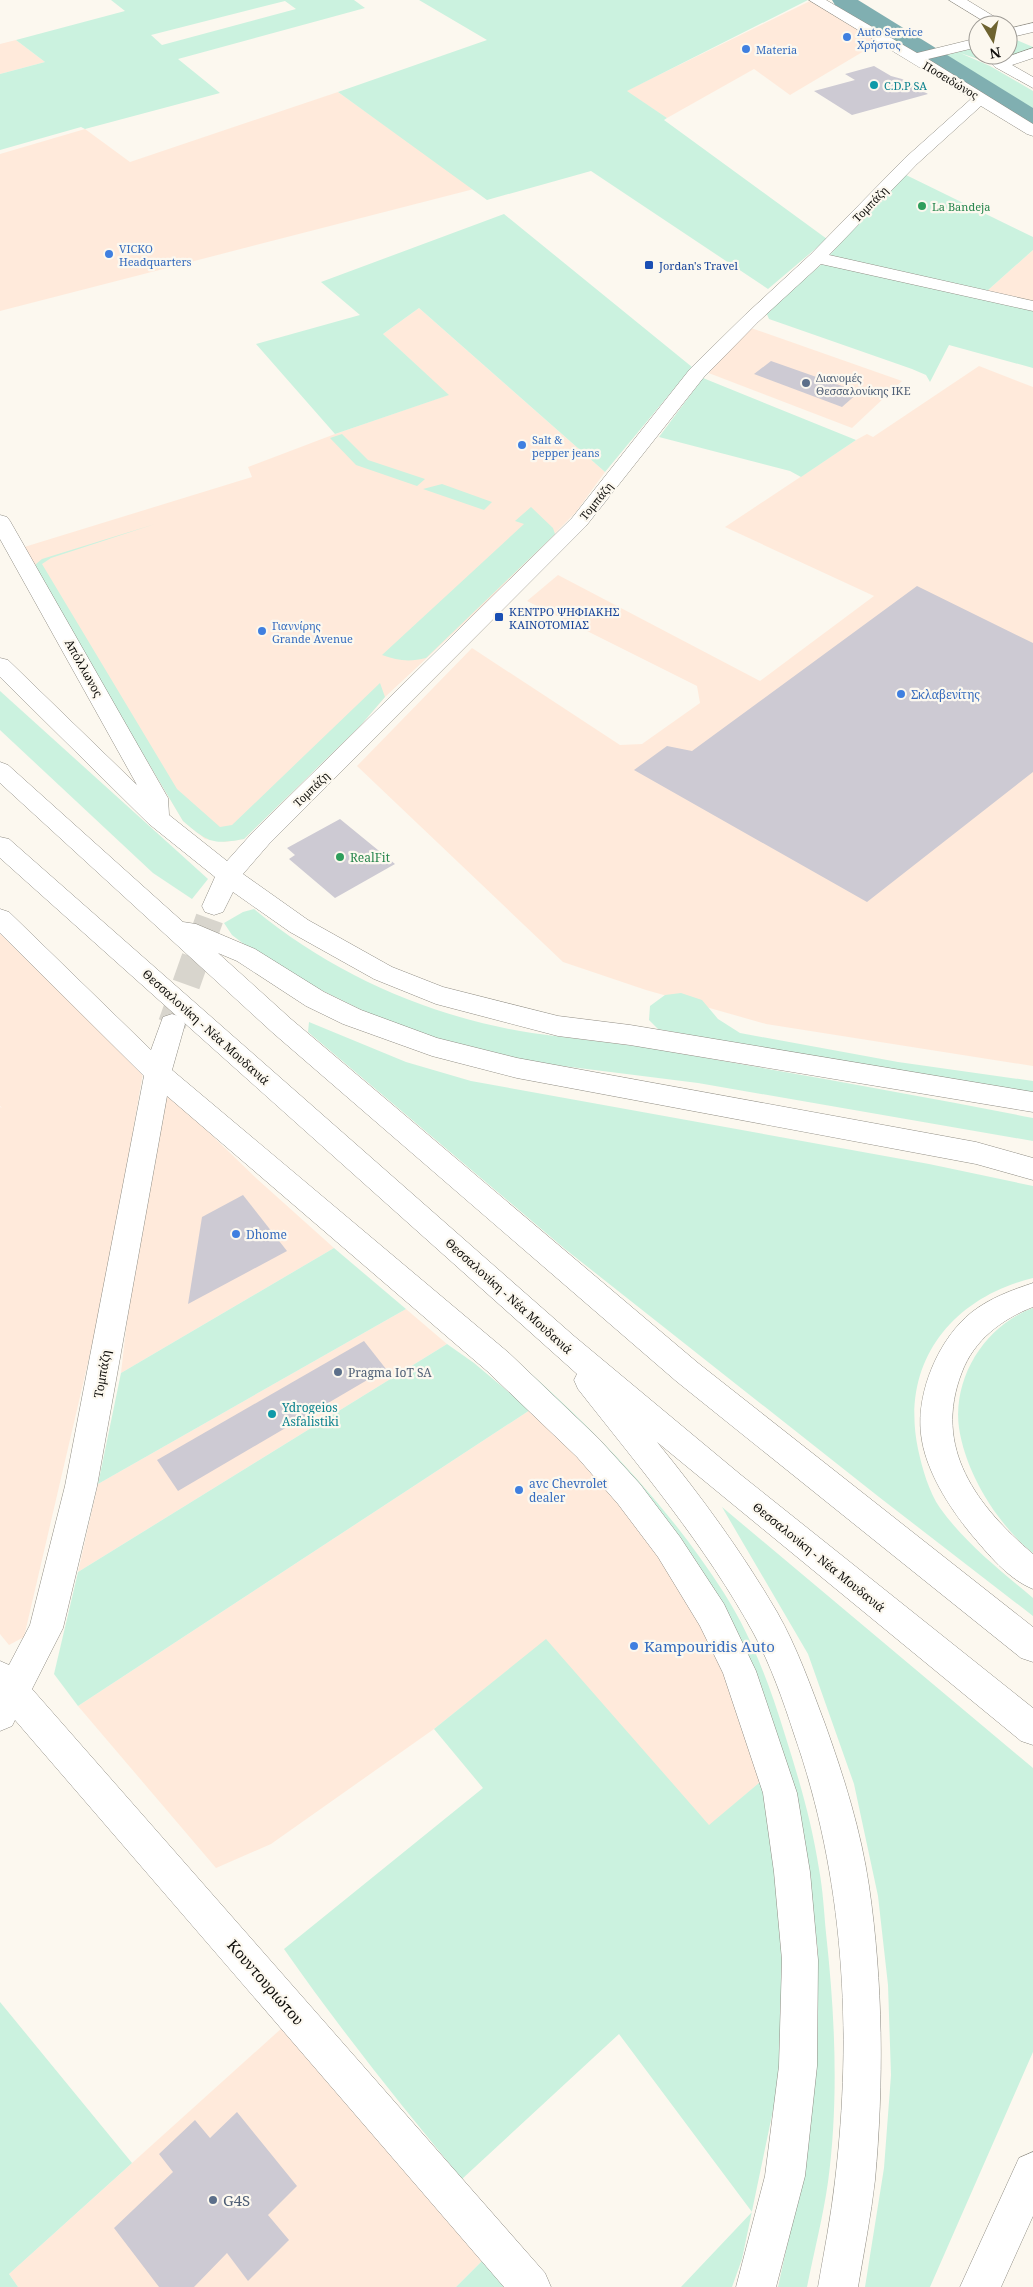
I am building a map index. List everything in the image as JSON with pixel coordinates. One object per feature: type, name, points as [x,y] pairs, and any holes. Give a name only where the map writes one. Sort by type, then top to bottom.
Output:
[{"type":"main road","name":"Ποσειδώνος","points":[[816,0],[918,57],[1033,131]]},
{"type":"main road","points":[[956,0],[983,15]]},
{"type":"main road","points":[[1018,30],[1033,27]]},
{"type":"main road","points":[[1018,35],[1033,41]]},
{"type":"main road","points":[[918,57],[968,45]]},
{"type":"main road","points":[[1033,53],[1000,64],[1033,83]]},
{"type":"main road","name":"Τομπάζη","points":[[214,906],[229,874],[261,838],[579,522],[697,373],[752,318],[817,258],[911,162],[981,98]]},
{"type":"main road","points":[[817,258],[1033,306]]},
{"type":"main road","name":"Απόλλωνος","points":[[0,521],[156,798],[157,818]]},
{"type":"main road","points":[[0,665],[157,818],[253,895],[328,945],[383,973],[436,995],[558,1026],[630,1035],[1033,1102]]},
{"type":"main road","points":[[0,770],[289,1032],[679,1366],[1033,1647]]},
{"type":"main road","name":"Θεσσαλονίκη - Νέα Μουδανιά","points":[[0,845],[563,1345],[738,1491],[1033,1729]]},
{"type":"main road","points":[[0,918],[158,1073],[498,1362],[588,1448],[629,1494],[669,1547],[712,1615],[739,1671],[780,1794],[792,1872],[800,1960],[798,2066],[785,2176],[756,2287]]},
{"type":"main road","points":[[166,921],[246,955],[315,999],[352,1017],[432,1046],[517,1068],[976,1154],[1033,1169]]},
{"type":"main road","name":"Τομπάζη","points":[[4,1694],[46,1628],[81,1486],[158,1073],[172,1024]]},
{"type":"main road","points":[[976,1154],[1033,1155]]},
{"type":"main road","points":[[1033,1295],[1011,1303],[981,1320],[957,1347],[944,1378],[936,1410],[937,1442],[951,1477],[972,1511],[999,1545],[1033,1574]]},
{"type":"main road","points":[[563,1345],[605,1404],[696,1514],[766,1624],[794,1682],[820,1758],[838,1820],[851,1884],[860,1963],[862,2096],[855,2182],[838,2287]]},
{"type":"main road","name":"Κουντουριώτου","points":[[4,1694],[531,2287]]},
{"type":"main road","points":[[980,2287],[1033,2172]]},
{"type":"shaded area","points":[[810,1],[881,41],[790,95],[754,69],[667,118],[626,91]]},
{"type":"shaded area","points":[[16,40],[45,62],[0,74],[0,44]]},
{"type":"shaded area","name":"VICKO Headquarters","points":[[338,92],[474,189],[0,311],[0,154],[85,129],[130,162]]},
{"type":"shaded area","points":[[1033,250],[1033,303],[987,291]]},
{"type":"shaded area","name":"Γιαννίρης Grande Avenue","points":[[419,308],[605,472],[576,512],[489,600],[385,697],[360,726],[244,839],[225,842],[205,839],[183,821],[21,548],[252,477],[248,467],[335,434],[448,395],[383,334]]},
{"type":"shaded area","points":[[751,328],[902,381],[852,428],[706,372]]},
{"type":"shaded area","points":[[979,366],[1033,387],[1033,1066],[766,1024],[646,990],[563,962],[357,766],[472,648],[620,745],[642,744],[700,703],[697,686],[527,601],[558,575],[760,681],[874,596],[725,527],[856,440],[867,434],[873,437]]},
{"type":"shaded area","points":[[0,930],[143,1072],[110,1268],[24,1637],[9,1645],[0,1634],[0,1107],[2,1108],[0,1106]]},
{"type":"shaded area","points":[[165,1090],[256,1178],[334,1248],[121,1373],[136,1243]]},
{"type":"shaded area","points":[[406,1309],[447,1344],[78,1572],[98,1484]]},
{"type":"shaded area","points":[[530,1410],[606,1482],[707,1624],[765,1778],[709,1826],[546,1640],[434,1729],[271,1844],[216,1868],[78,1706]]},
{"type":"shaded area","points":[[283,2027],[483,2260],[456,2287],[18,2287],[9,2274]]},
{"type":"green space","points":[[111,0],[354,0],[365,8],[178,59],[220,93],[85,129],[81,127],[0,150],[0,74],[45,62],[16,40],[125,11]],"holes":[[[285,1],[296,9],[162,45],[151,35]]]},
{"type":"green space","points":[[419,0],[808,0],[627,91],[667,118],[664,120],[827,239],[768,289],[591,171],[487,200],[338,92],[487,40]]},
{"type":"green space","points":[[1018,41],[1033,47],[1033,50],[1018,55]]},
{"type":"green space","points":[[968,49],[968,56],[960,53],[968,56],[968,65],[988,65],[1033,91],[1033,112],[941,56]]},
{"type":"green space","name":"La Bandeja","points":[[904,174],[1033,237],[1033,250],[987,291],[827,258]]},
{"type":"green space","points":[[504,214],[692,367],[605,472],[419,308],[383,334],[449,395],[335,434],[256,344],[360,315],[321,282]]},
{"type":"green space","points":[[822,264],[1033,309],[1033,368],[949,345],[930,382],[926,375],[912,369],[769,319],[766,312]]},
{"type":"green space","points":[[703,378],[856,440],[801,477],[790,471],[659,437]]},
{"type":"green space","points":[[342,434],[368,460],[425,479],[417,486],[356,465],[330,438]]},
{"type":"green space","points":[[442,484],[492,502],[484,510],[423,489]]},
{"type":"green space","points":[[531,507],[553,528],[555,534],[426,658],[404,660],[382,655],[524,524],[515,521]]},
{"type":"green space","points":[[155,524],[51,558],[42,564],[177,789],[220,827],[232,825],[380,683],[385,697],[360,726],[244,839],[224,842],[211,840],[198,834],[183,821],[34,571],[36,564],[42,559]]},
{"type":"green space","points":[[0,691],[208,879],[192,899],[153,873],[0,730]]},
{"type":"green space","points":[[254,909],[285,933],[350,973],[385,990],[457,1016],[494,1026],[532,1033],[654,1049],[1033,1118],[1033,1141],[698,1083],[523,1061],[446,1042],[370,1014],[311,985],[253,951],[232,935],[224,923],[243,912]]},
{"type":"green space","points":[[681,993],[702,1000],[718,1019],[740,1033],[898,1062],[1033,1081],[1033,1095],[810,1058],[658,1029],[649,1020],[650,1006],[665,995]]},
{"type":"green space","points":[[309,1022],[406,1062],[471,1081],[929,1164],[1033,1186],[1033,1278],[1004,1288],[978,1301],[956,1318],[938,1339],[925,1362],[917,1389],[914,1418],[918,1449],[929,1487],[936,1502],[972,1545],[1033,1598],[1033,1616],[565,1249],[308,1032]]},
{"type":"green space","points":[[334,1248],[406,1309],[98,1484],[121,1373]]},
{"type":"green space","points":[[1033,1308],[1033,1553],[1007,1528],[985,1497],[976,1480],[968,1463],[963,1445],[959,1428],[958,1409],[961,1390],[967,1372],[987,1340],[1016,1316]]},
{"type":"green space","points":[[491,1339],[556,1396],[617,1457],[674,1523],[700,1557],[724,1593],[752,1644],[779,1717],[805,1801],[816,1852],[823,1901],[833,2026],[835,2089],[828,2182],[807,2287],[778,2287],[799,2191],[816,2022],[818,1951],[812,1906],[733,1634]]},
{"type":"green space","points":[[447,1344],[474,1363],[530,1410],[78,1706],[54,1674],[78,1572]]},
{"type":"green space","points":[[722,1507],[1033,1768],[1033,2052],[930,2287],[865,2287],[884,2168],[891,2075],[888,1985],[878,1896],[854,1784],[808,1654]]},
{"type":"green space","points":[[546,1639],[709,1825],[765,1778],[782,1883],[783,2031],[776,2096],[752,2212],[619,2034],[462,2179],[371,2066],[284,1949],[483,1788],[434,1729]]},
{"type":"green space","points":[[0,2002],[132,2163],[9,2274],[18,2287],[0,2287]]},
{"type":"green space","points":[[752,2212],[742,2259],[732,2287],[681,2287]]},
{"type":"green space","points":[[483,2260],[506,2287],[456,2287]]},
{"type":"building","name":"C.D.P SA","points":[[874,66],[928,94],[852,115],[814,91],[855,80],[845,74]]},
{"type":"building","name":"Διανομές Θεσσαλονίκης ΙΚΕ","points":[[771,361],[859,392],[842,407],[754,374]]},
{"type":"building","name":"Σκλαβενίτης","points":[[917,586],[1033,643],[1033,772],[867,902],[634,770],[667,746],[692,751]]},
{"type":"building","name":"RealFit","points":[[340,819],[395,864],[335,898],[289,859],[295,855],[287,848]]},
{"type":"building","name":"Dhome","points":[[243,1195],[287,1251],[188,1304],[202,1217]]},
{"type":"building","name":"Ydrogeios Asfalistiki","points":[[364,1341],[386,1369],[178,1491],[157,1460]]},
{"type":"building","name":"G4S","points":[[237,2112],[297,2186],[268,2215],[289,2240],[248,2281],[227,2253],[194,2287],[159,2287],[114,2228],[173,2172],[159,2154],[195,2120],[210,2138]]},
{"type":"waterway","points":[[843,0],[1033,119]]},
{"type":"tunnel","points":[[172,1024],[214,906]]},
{"type":"place","name":"Auto Service Χρήστος","points":[[847,37]]},
{"type":"place","name":"Materia","points":[[746,49]]},
{"type":"place","name":"C.D.P SA","points":[[874,85]]},
{"type":"place","name":"La Bandeja","points":[[922,206]]},
{"type":"place","name":"VICKO Headquarters","points":[[109,254]]},
{"type":"place","name":"Jordan's Travel","points":[[649,265]]},
{"type":"place","name":"Διανομές Θεσσαλονίκης ΙΚΕ","points":[[806,383]]},
{"type":"place","name":"Salt & pepper jeans","points":[[522,445]]},
{"type":"place","name":"ΚΕΝΤΡΟ ΨΗΦΙΑΚΗΣ ΚΑΙΝΟΤΟΜΙΑΣ","points":[[499,617]]},
{"type":"place","name":"Γιαννίρης Grande Avenue","points":[[262,631]]},
{"type":"place","name":"Σκλαβενίτης","points":[[901,694]]},
{"type":"place","name":"RealFit","points":[[340,857]]},
{"type":"place","name":"Dhome","points":[[236,1234]]},
{"type":"place","name":"Pragma IoT SA","points":[[338,1372]]},
{"type":"place","name":"Ydrogeios Asfalistiki","points":[[272,1414]]},
{"type":"place","name":"avc Chevrolet dealer","points":[[519,1490]]},
{"type":"place","name":"Kampouridis Auto","points":[[634,1646]]},
{"type":"place","name":"G4S","points":[[213,2200]]}]
